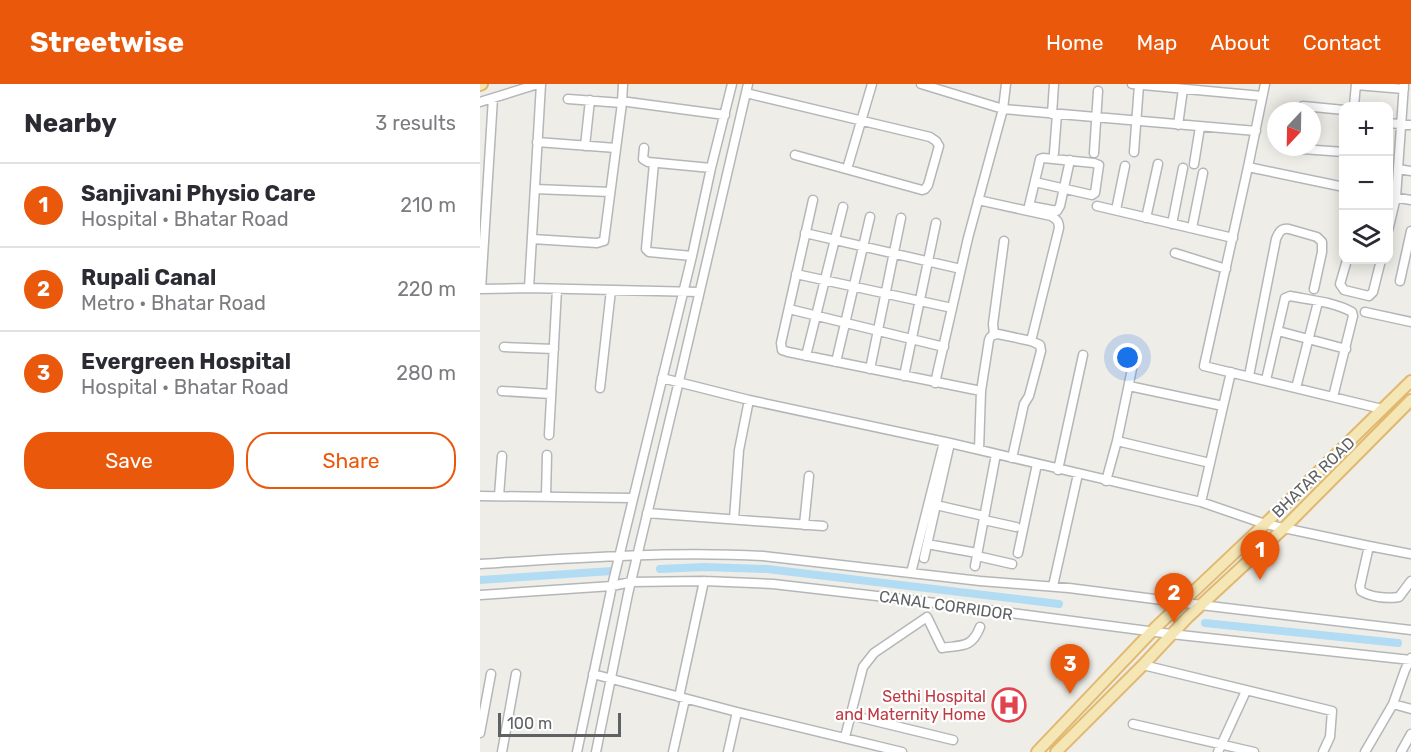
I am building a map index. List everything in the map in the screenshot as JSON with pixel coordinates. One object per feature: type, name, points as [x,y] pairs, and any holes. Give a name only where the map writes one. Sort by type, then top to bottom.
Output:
[{"type":"main road","name":"BHATAR ROAD","points":[[1037,752],[1151,632],[1411,381]]},
{"type":"main road","points":[[1056,752],[1171,634],[1284,528],[1411,400]]},
{"type":"street","points":[[480,102],[539,84],[529,288]]},
{"type":"street","points":[[532,239],[601,243],[604,241],[616,148],[625,102],[623,84]]},
{"type":"street","points":[[577,752],[632,498],[663,378],[732,84]]},
{"type":"street","points":[[847,169],[872,84]]},
{"type":"street","points":[[921,84],[1003,109],[1256,131]]},
{"type":"street","points":[[935,383],[961,269],[1003,109],[1006,84]]},
{"type":"street","points":[[1054,84],[1054,153]]},
{"type":"street","points":[[1132,84],[1262,96]]},
{"type":"street","points":[[1265,84],[1204,366],[1382,409]]},
{"type":"street","points":[[1354,102],[1356,84],[1404,87],[1398,169],[1393,192]]},
{"type":"street","points":[[1134,152],[1139,85]]},
{"type":"street","points":[[596,752],[630,582],[747,88],[862,121],[930,137],[939,146],[928,185],[922,190],[795,155]]},
{"type":"street","points":[[1178,125],[1183,89]]},
{"type":"street","points":[[1094,153],[1098,91]]},
{"type":"street","points":[[494,98],[483,200],[480,289],[699,292]]},
{"type":"street","points":[[568,99],[625,102],[725,114]]},
{"type":"street","points":[[585,146],[590,100]]},
{"type":"street","points":[[1321,108],[1339,110]]},
{"type":"street","points":[[1393,123],[1411,125]]},
{"type":"street","points":[[1194,164],[1200,127]]},
{"type":"street","points":[[537,142],[616,148]]},
{"type":"street","points":[[644,148],[645,161],[711,168]]},
{"type":"street","points":[[1321,150],[1339,152]]},
{"type":"street","points":[[1029,206],[1040,159],[1070,160],[1099,165],[1095,193],[1092,195],[1035,182]]},
{"type":"street","points":[[979,198],[1057,211],[1070,160]]},
{"type":"street","points":[[654,163],[646,249],[649,252],[692,256]]},
{"type":"street","points":[[1146,218],[1158,164]]},
{"type":"street","points":[[1116,210],[1125,166]]},
{"type":"street","points":[[1248,167],[1339,186]]},
{"type":"street","points":[[1172,224],[1183,168]]},
{"type":"street","points":[[1398,169],[1411,171]]},
{"type":"street","points":[[1192,228],[1203,173]]},
{"type":"street","points":[[535,189],[610,192]]},
{"type":"street","points":[[1393,197],[1411,200]]},
{"type":"street","points":[[979,198],[1051,216],[1059,224],[1031,340]]},
{"type":"street","points":[[813,200],[781,347],[784,351],[981,391]]},
{"type":"street","points":[[1097,206],[1233,238]]},
{"type":"street","points":[[806,356],[843,207]]},
{"type":"street","points":[[836,362],[870,217]]},
{"type":"street","points":[[870,369],[901,218]]},
{"type":"street","points":[[904,376],[936,223]]},
{"type":"street","points":[[1249,376],[1276,239],[1280,230],[1289,229],[1317,237],[1322,242],[1314,289]]},
{"type":"street","points":[[1400,281],[1411,231]]},
{"type":"street","points":[[805,233],[961,269]]},
{"type":"street","points":[[994,334],[993,324],[1004,241]]},
{"type":"street","points":[[1175,253],[1226,269]]},
{"type":"street","points":[[1346,264],[1340,284],[1344,290],[1369,296],[1373,292],[1380,264]]},
{"type":"street","points":[[796,274],[952,308]]},
{"type":"street","points":[[549,435],[557,289]]},
{"type":"street","points":[[600,388],[611,290]]},
{"type":"street","points":[[1266,380],[1285,298],[1290,296],[1346,309],[1352,312],[1352,325],[1333,397]]},
{"type":"street","points":[[1296,388],[1318,302]]},
{"type":"street","points":[[789,309],[944,347]]},
{"type":"street","points":[[1365,312],[1411,322]]},
{"type":"street","points":[[1278,331],[1346,348]]},
{"type":"street","points":[[979,450],[981,391],[988,340],[994,334],[1031,340],[1040,345],[1041,351],[1029,396],[1024,404],[1012,458]]},
{"type":"street","points":[[504,347],[554,349]]},
{"type":"street","points":[[1058,470],[1083,355]]},
{"type":"street","points":[[1106,481],[1133,364]]},
{"type":"street","points":[[1201,502],[1231,372]]},
{"type":"street","points":[[663,378],[749,400],[979,450],[1201,502],[1265,524],[1411,554]]},
{"type":"street","points":[[1129,386],[1223,406]]},
{"type":"street","points":[[502,391],[551,394]]},
{"type":"street","points":[[734,519],[739,450],[749,400]]},
{"type":"street","points":[[1117,441],[1210,463]]},
{"type":"street","points":[[924,558],[947,443]]},
{"type":"street","points":[[912,573],[947,443]]},
{"type":"street","points":[[975,566],[996,454]]},
{"type":"street","points":[[546,497],[547,455]]},
{"type":"street","points":[[499,496],[502,456]]},
{"type":"street","points":[[1018,553],[1037,464]]},
{"type":"street","points":[[1053,586],[1078,474]]},
{"type":"street","points":[[804,525],[809,476]]},
{"type":"street","points":[[480,496],[632,498]]},
{"type":"street","points":[[936,505],[1016,527]]},
{"type":"street","points":[[647,513],[823,526]]},
{"type":"street","points":[[927,544],[1012,564]]},
{"type":"street","points":[[1369,546],[1360,591],[1381,597],[1399,597],[1411,581]]},
{"type":"street","points":[[480,564],[637,555],[763,556],[980,581],[1053,586],[1411,630]]},
{"type":"street","name":"CANAL CORRIDOR","points":[[480,595],[630,582],[773,584],[1151,632],[1411,659]]},
{"type":"street","points":[[673,752],[704,582]]},
{"type":"street","points":[[845,737],[863,667],[874,653],[927,617],[942,648],[968,644],[976,638],[980,627]]},
{"type":"street","points":[[1365,752],[1393,704],[1411,659]]},
{"type":"street","points":[[1143,665],[1332,711],[1330,738],[1323,752]]},
{"type":"street","points":[[480,733],[491,674]]},
{"type":"street","points":[[502,752],[516,674]]},
{"type":"street","points":[[593,674],[902,752]]},
{"type":"street","points":[[1220,748],[1246,691]]},
{"type":"street","points":[[1393,704],[1411,709]]},
{"type":"street","points":[[728,752],[737,712]]},
{"type":"street","points":[[850,715],[953,740]]},
{"type":"street","points":[[1134,724],[1220,748],[1254,752]]},
{"type":"street","points":[[1401,752],[1411,734]]},
{"type":"waterway","points":[[660,569],[704,567],[767,569],[1059,604]]},
{"type":"waterway","points":[[480,580],[612,571]]},
{"type":"waterway","points":[[1205,623],[1398,643]]},
{"type":"place","name":"Sanjivani Physio Care","points":[[1260,580]]},
{"type":"place","name":"Rupali Canal","points":[[1174,623]]},
{"type":"place","name":"Evergreen Hospital","points":[[1070,694]]},
{"type":"place","name":"Sethi Hospital and Maternity Home","points":[[1009,705]]}]
